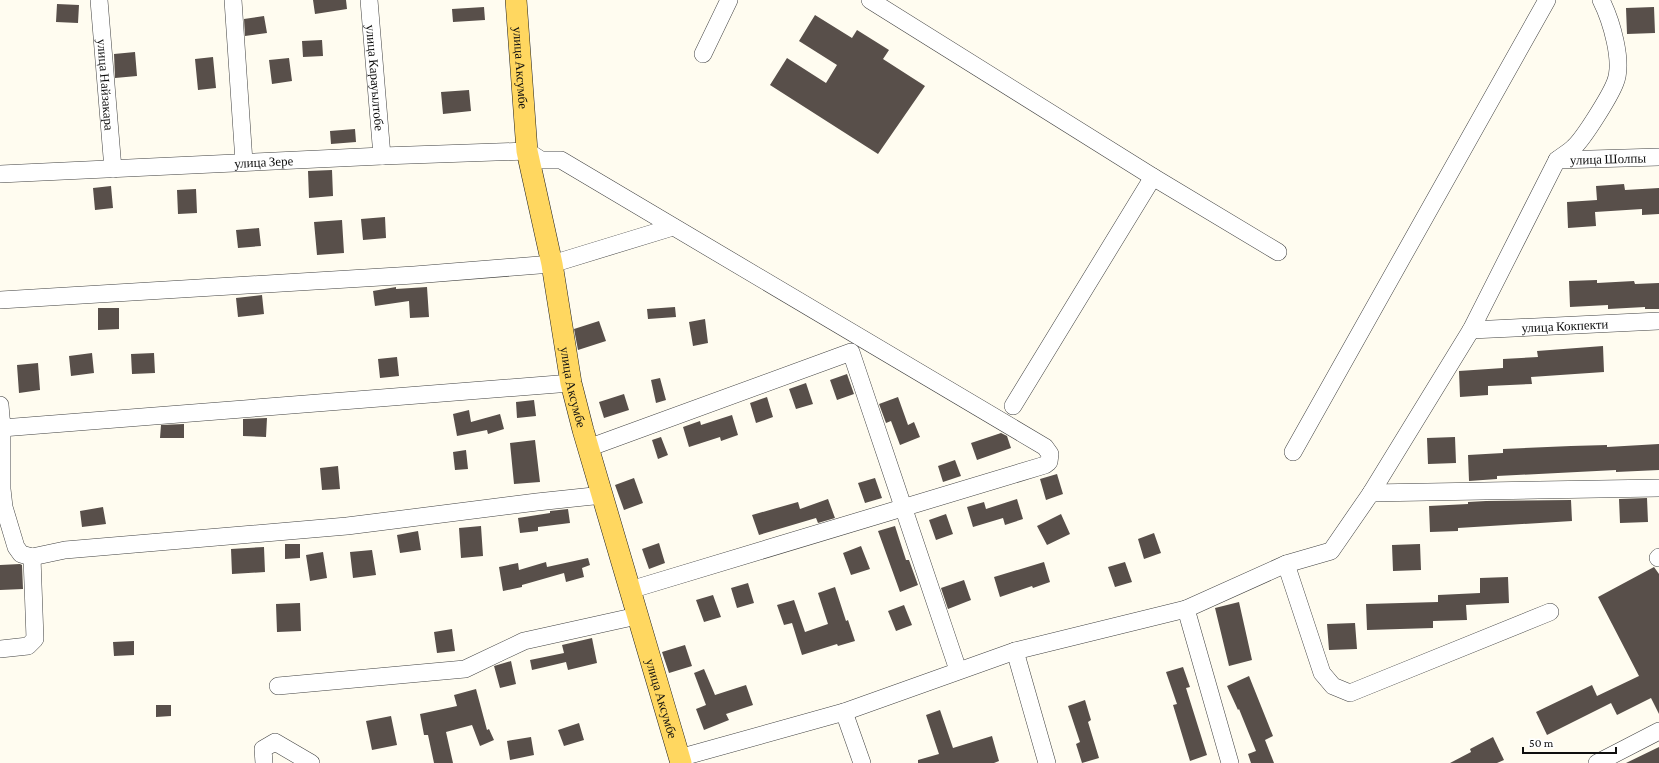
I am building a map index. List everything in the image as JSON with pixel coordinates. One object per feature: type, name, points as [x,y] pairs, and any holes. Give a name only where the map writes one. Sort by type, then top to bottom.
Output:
[{"type":"main road","name":"улица Аксумбе","points":[[516,0],[527,151],[552,264],[571,383],[588,448],[680,760]]},
{"type":"street","name":"улица Найзакара","points":[[99,0],[113,169]]},
{"type":"street","points":[[233,0],[244,162]]},
{"type":"street","name":"улица Карауылтобе","points":[[369,0],[382,156]]},
{"type":"street","points":[[703,54],[729,0]]},
{"type":"street","points":[[870,0],[1153,177],[1278,252]]},
{"type":"street","points":[[1293,452],[1547,0]]},
{"type":"street","points":[[680,760],[844,712],[958,670],[1015,651],[1186,609],[1286,564],[1331,551],[1371,493],[1471,330],[1556,160],[1574,147],[1589,128],[1616,82],[1618,59],[1609,14],[1601,0]]},
{"type":"street","name":"улица Зере","points":[[0,174],[244,162],[527,151]]},
{"type":"street","points":[[527,151],[541,160],[561,160],[1045,447],[1050,454],[1049,462],[1045,465],[630,590]]},
{"type":"street","name":"улица Шолпы","points":[[1556,160],[1659,157]]},
{"type":"street","points":[[1013,406],[1153,177]]},
{"type":"street","points":[[0,300],[414,275],[552,264],[674,226]]},
{"type":"street","name":"улица Кокпекти","points":[[1471,330],[1659,321]]},
{"type":"street","points":[[588,448],[851,352],[860,337]]},
{"type":"street","points":[[851,352],[958,670]]},
{"type":"street","points":[[2,428],[571,383]]},
{"type":"street","points":[[0,405],[2,428],[2,507],[16,547],[21,554],[32,557],[65,550],[347,526],[603,495]]},
{"type":"street","points":[[1371,493],[1659,488]]},
{"type":"street","points":[[0,649],[28,646],[35,639],[32,557]]},
{"type":"street","points":[[1286,564],[1322,673],[1333,686],[1350,693],[1550,612]]},
{"type":"street","points":[[1186,609],[1230,763]]},
{"type":"street","points":[[278,686],[466,669],[524,641],[637,616]]},
{"type":"street","points":[[1015,651],[1047,763]]},
{"type":"street","points":[[844,712],[862,763]]},
{"type":"street","points":[[1597,763],[1659,731]]},
{"type":"street","points":[[264,763],[263,749],[275,742],[312,763]]},
{"type":"building","points":[[313,0],[346,0],[347,9],[315,14]]},
{"type":"building","points":[[57,4],[79,5],[78,23],[56,22]]},
{"type":"building","points":[[484,7],[485,20],[453,22],[452,9]]},
{"type":"building","points":[[1654,7],[1655,33],[1627,34],[1626,8]]},
{"type":"building","points":[[815,15],[852,38],[857,30],[889,50],[883,59],[925,86],[878,154],[770,85],[787,58],[826,83],[837,65],[799,41]]},
{"type":"building","points":[[264,16],[267,33],[245,36],[244,19]]},
{"type":"building","points":[[322,40],[323,56],[303,57],[302,41]]},
{"type":"building","points":[[135,52],[137,76],[115,78],[114,54]]},
{"type":"building","points":[[213,57],[216,88],[198,90],[195,59]]},
{"type":"building","points":[[289,58],[292,81],[272,84],[269,60]]},
{"type":"building","points":[[469,90],[471,111],[443,114],[441,92]]},
{"type":"building","points":[[355,129],[356,142],[331,144],[330,131]]},
{"type":"building","points":[[332,170],[333,196],[309,198],[308,171]]},
{"type":"building","points":[[1624,184],[1625,190],[1659,188],[1659,214],[1642,215],[1642,209],[1595,212],[1596,226],[1568,228],[1567,202],[1597,200],[1596,186]]},
{"type":"building","points":[[111,186],[113,208],[95,210],[93,188]]},
{"type":"building","points":[[196,189],[197,213],[178,214],[177,190]]},
{"type":"building","points":[[385,217],[386,238],[363,240],[361,219]]},
{"type":"building","points":[[342,220],[344,253],[317,255],[314,222]]},
{"type":"building","points":[[259,228],[261,246],[238,248],[236,230]]},
{"type":"building","points":[[1597,280],[1597,283],[1634,281],[1635,284],[1659,283],[1659,309],[1645,309],[1645,307],[1608,309],[1608,305],[1570,307],[1569,281]]},
{"type":"building","points":[[396,287],[396,289],[427,287],[429,317],[410,318],[409,301],[375,306],[373,291]]},
{"type":"building","points":[[262,295],[264,314],[238,317],[236,298]]},
{"type":"building","points":[[675,307],[676,317],[648,319],[647,309]]},
{"type":"building","points":[[98,308],[119,308],[119,329],[98,330]]},
{"type":"building","points":[[705,319],[708,343],[693,346],[689,322]]},
{"type":"building","points":[[599,321],[606,341],[578,350],[574,329]]},
{"type":"building","points":[[1603,346],[1604,372],[1531,377],[1532,384],[1488,386],[1488,395],[1460,397],[1459,371],[1503,368],[1503,359],[1538,357],[1537,351]]},
{"type":"building","points":[[92,353],[94,373],[71,376],[69,356]]},
{"type":"building","points":[[154,353],[155,373],[132,374],[131,354]]},
{"type":"building","points":[[397,357],[399,376],[380,378],[378,359]]},
{"type":"building","points":[[38,363],[40,390],[19,393],[17,365]]},
{"type":"building","points":[[847,374],[854,394],[837,400],[830,380]]},
{"type":"building","points":[[660,378],[666,400],[656,403],[651,380]]},
{"type":"building","points":[[806,383],[813,404],[796,409],[789,389]]},
{"type":"building","points":[[624,394],[629,410],[604,418],[599,402]]},
{"type":"building","points":[[767,397],[773,417],[756,423],[750,403]]},
{"type":"building","points":[[898,397],[908,425],[914,422],[920,437],[900,445],[891,421],[886,423],[879,404]]},
{"type":"building","points":[[534,400],[536,416],[517,418],[516,402]]},
{"type":"building","points":[[469,410],[471,422],[500,414],[504,429],[488,434],[487,430],[457,436],[453,414]]},
{"type":"building","points":[[732,415],[738,435],[721,441],[720,437],[689,447],[683,427],[700,421],[701,425]]},
{"type":"building","points":[[267,418],[266,437],[243,436],[243,419]]},
{"type":"building","points":[[184,424],[184,438],[160,438],[161,425]]},
{"type":"building","points":[[1001,433],[1007,436],[1011,448],[977,460],[971,443]]},
{"type":"building","points":[[661,437],[668,455],[658,459],[652,440]]},
{"type":"building","points":[[1455,437],[1456,463],[1428,464],[1427,438]]},
{"type":"building","points":[[535,440],[540,482],[514,484],[510,443]]},
{"type":"building","points":[[1659,444],[1659,470],[1616,472],[1616,470],[1497,476],[1497,479],[1469,481],[1468,455],[1503,453],[1503,449],[1607,445],[1607,447]]},
{"type":"building","points":[[466,450],[468,469],[455,470],[453,452]]},
{"type":"building","points":[[955,460],[961,476],[943,482],[938,466]]},
{"type":"building","points":[[338,466],[340,489],[322,490],[320,468]]},
{"type":"building","points":[[1057,474],[1063,494],[1046,500],[1040,479]]},
{"type":"building","points":[[634,478],[643,503],[624,510],[615,485]]},
{"type":"building","points":[[875,478],[882,498],[865,503],[858,483]]},
{"type":"building","points":[[1647,498],[1648,522],[1620,523],[1619,499]]},
{"type":"building","points":[[828,499],[835,518],[818,523],[816,518],[759,535],[752,515],[798,502],[800,509]]},
{"type":"building","points":[[1017,499],[1023,519],[1005,525],[1003,518],[973,527],[967,507],[984,502],[986,509]]},
{"type":"building","points":[[1571,500],[1572,521],[1458,528],[1458,531],[1430,532],[1429,506],[1468,504],[1468,502],[1486,501]]},
{"type":"building","points":[[103,507],[106,524],[82,527],[80,511]]},
{"type":"building","points":[[568,509],[570,523],[538,527],[538,531],[520,533],[518,518],[550,513],[550,511]]},
{"type":"building","points":[[946,514],[953,534],[936,540],[929,520]]},
{"type":"building","points":[[1061,514],[1070,534],[1047,545],[1037,526]]},
{"type":"building","points":[[481,526],[483,556],[461,558],[459,528]]},
{"type":"building","points":[[895,526],[906,560],[909,560],[918,585],[900,592],[878,531]]},
{"type":"building","points":[[418,531],[421,550],[400,553],[397,535]]},
{"type":"building","points":[[1154,533],[1161,553],[1144,559],[1138,539]]},
{"type":"building","points":[[659,543],[665,563],[649,569],[642,549]]},
{"type":"building","points":[[285,544],[300,544],[300,558],[285,559]]},
{"type":"building","points":[[1420,544],[1421,570],[1393,571],[1392,545]]},
{"type":"building","points":[[861,546],[870,569],[851,575],[843,553]]},
{"type":"building","points":[[264,547],[265,572],[232,574],[231,549]]},
{"type":"building","points":[[372,550],[376,575],[353,578],[350,552]]},
{"type":"building","points":[[323,552],[327,578],[310,581],[306,555]]},
{"type":"building","points":[[588,558],[590,565],[582,568],[584,577],[566,582],[564,573],[522,585],[522,587],[503,591],[499,567],[518,563],[519,570],[546,562],[547,567]]},
{"type":"building","points":[[1044,562],[1050,582],[1033,588],[1032,586],[1000,597],[994,577]]},
{"type":"building","points":[[1125,562],[1132,582],[1115,587],[1108,567]]},
{"type":"building","points":[[0,565],[22,565],[23,589],[0,590]]},
{"type":"building","points":[[1654,567],[1659,574],[1659,714],[1651,698],[1617,715],[1611,703],[1547,735],[1536,712],[1592,685],[1597,696],[1639,676],[1598,597]]},
{"type":"building","points":[[1508,577],[1509,603],[1466,605],[1467,620],[1433,621],[1433,628],[1367,630],[1366,604],[1438,602],[1438,595],[1480,593],[1480,578]]},
{"type":"building","points":[[964,580],[971,600],[948,609],[941,588]]},
{"type":"building","points":[[748,583],[754,603],[737,608],[731,588]]},
{"type":"building","points":[[835,587],[846,621],[848,620],[855,641],[838,646],[837,644],[802,655],[792,623],[784,625],[777,605],[794,600],[805,632],[828,624],[818,593]]},
{"type":"building","points":[[713,595],[721,617],[704,622],[696,600]]},
{"type":"building","points":[[1239,602],[1252,660],[1229,666],[1215,608]]},
{"type":"building","points":[[300,603],[301,631],[277,632],[276,604]]},
{"type":"building","points":[[904,605],[912,625],[896,631],[888,611]]},
{"type":"building","points":[[1355,623],[1357,649],[1329,650],[1327,624]]},
{"type":"building","points":[[452,629],[455,651],[437,653],[434,632]]},
{"type":"building","points":[[592,638],[597,663],[568,670],[566,662],[532,670],[530,660],[564,653],[562,645]]},
{"type":"building","points":[[134,641],[134,655],[114,656],[113,642]]},
{"type":"building","points":[[685,645],[692,666],[669,673],[662,652]]},
{"type":"building","points":[[511,661],[516,684],[500,688],[494,666]]},
{"type":"building","points":[[1183,667],[1190,687],[1186,688],[1207,755],[1190,761],[1173,705],[1177,704],[1166,672]]},
{"type":"building","points":[[704,669],[715,695],[746,685],[753,705],[726,714],[729,720],[704,730],[696,709],[706,705],[694,673]]},
{"type":"building","points":[[1249,676],[1273,736],[1265,740],[1274,763],[1251,763],[1248,754],[1256,751],[1239,709],[1238,710],[1227,686]]},
{"type":"building","points":[[476,689],[487,730],[489,729],[494,740],[480,746],[472,725],[446,732],[453,763],[434,763],[428,735],[424,735],[420,714],[457,706],[454,695]]},
{"type":"building","points":[[1085,700],[1091,720],[1088,722],[1099,758],[1082,763],[1076,744],[1080,742],[1068,706]]},
{"type":"building","points":[[156,705],[171,705],[171,716],[156,717]]},
{"type":"building","points":[[940,710],[953,748],[992,736],[999,761],[994,763],[918,763],[918,760],[939,754],[926,715]]},
{"type":"building","points":[[391,716],[397,745],[372,750],[366,721]]},
{"type":"building","points":[[579,723],[584,740],[564,746],[558,730]]},
{"type":"building","points":[[531,737],[534,755],[510,760],[507,741]]},
{"type":"building","points":[[1493,737],[1504,760],[1497,763],[1450,763],[1471,752],[1470,749]]},
{"type":"building","points":[[1659,747],[1659,763],[1626,763]]}]
